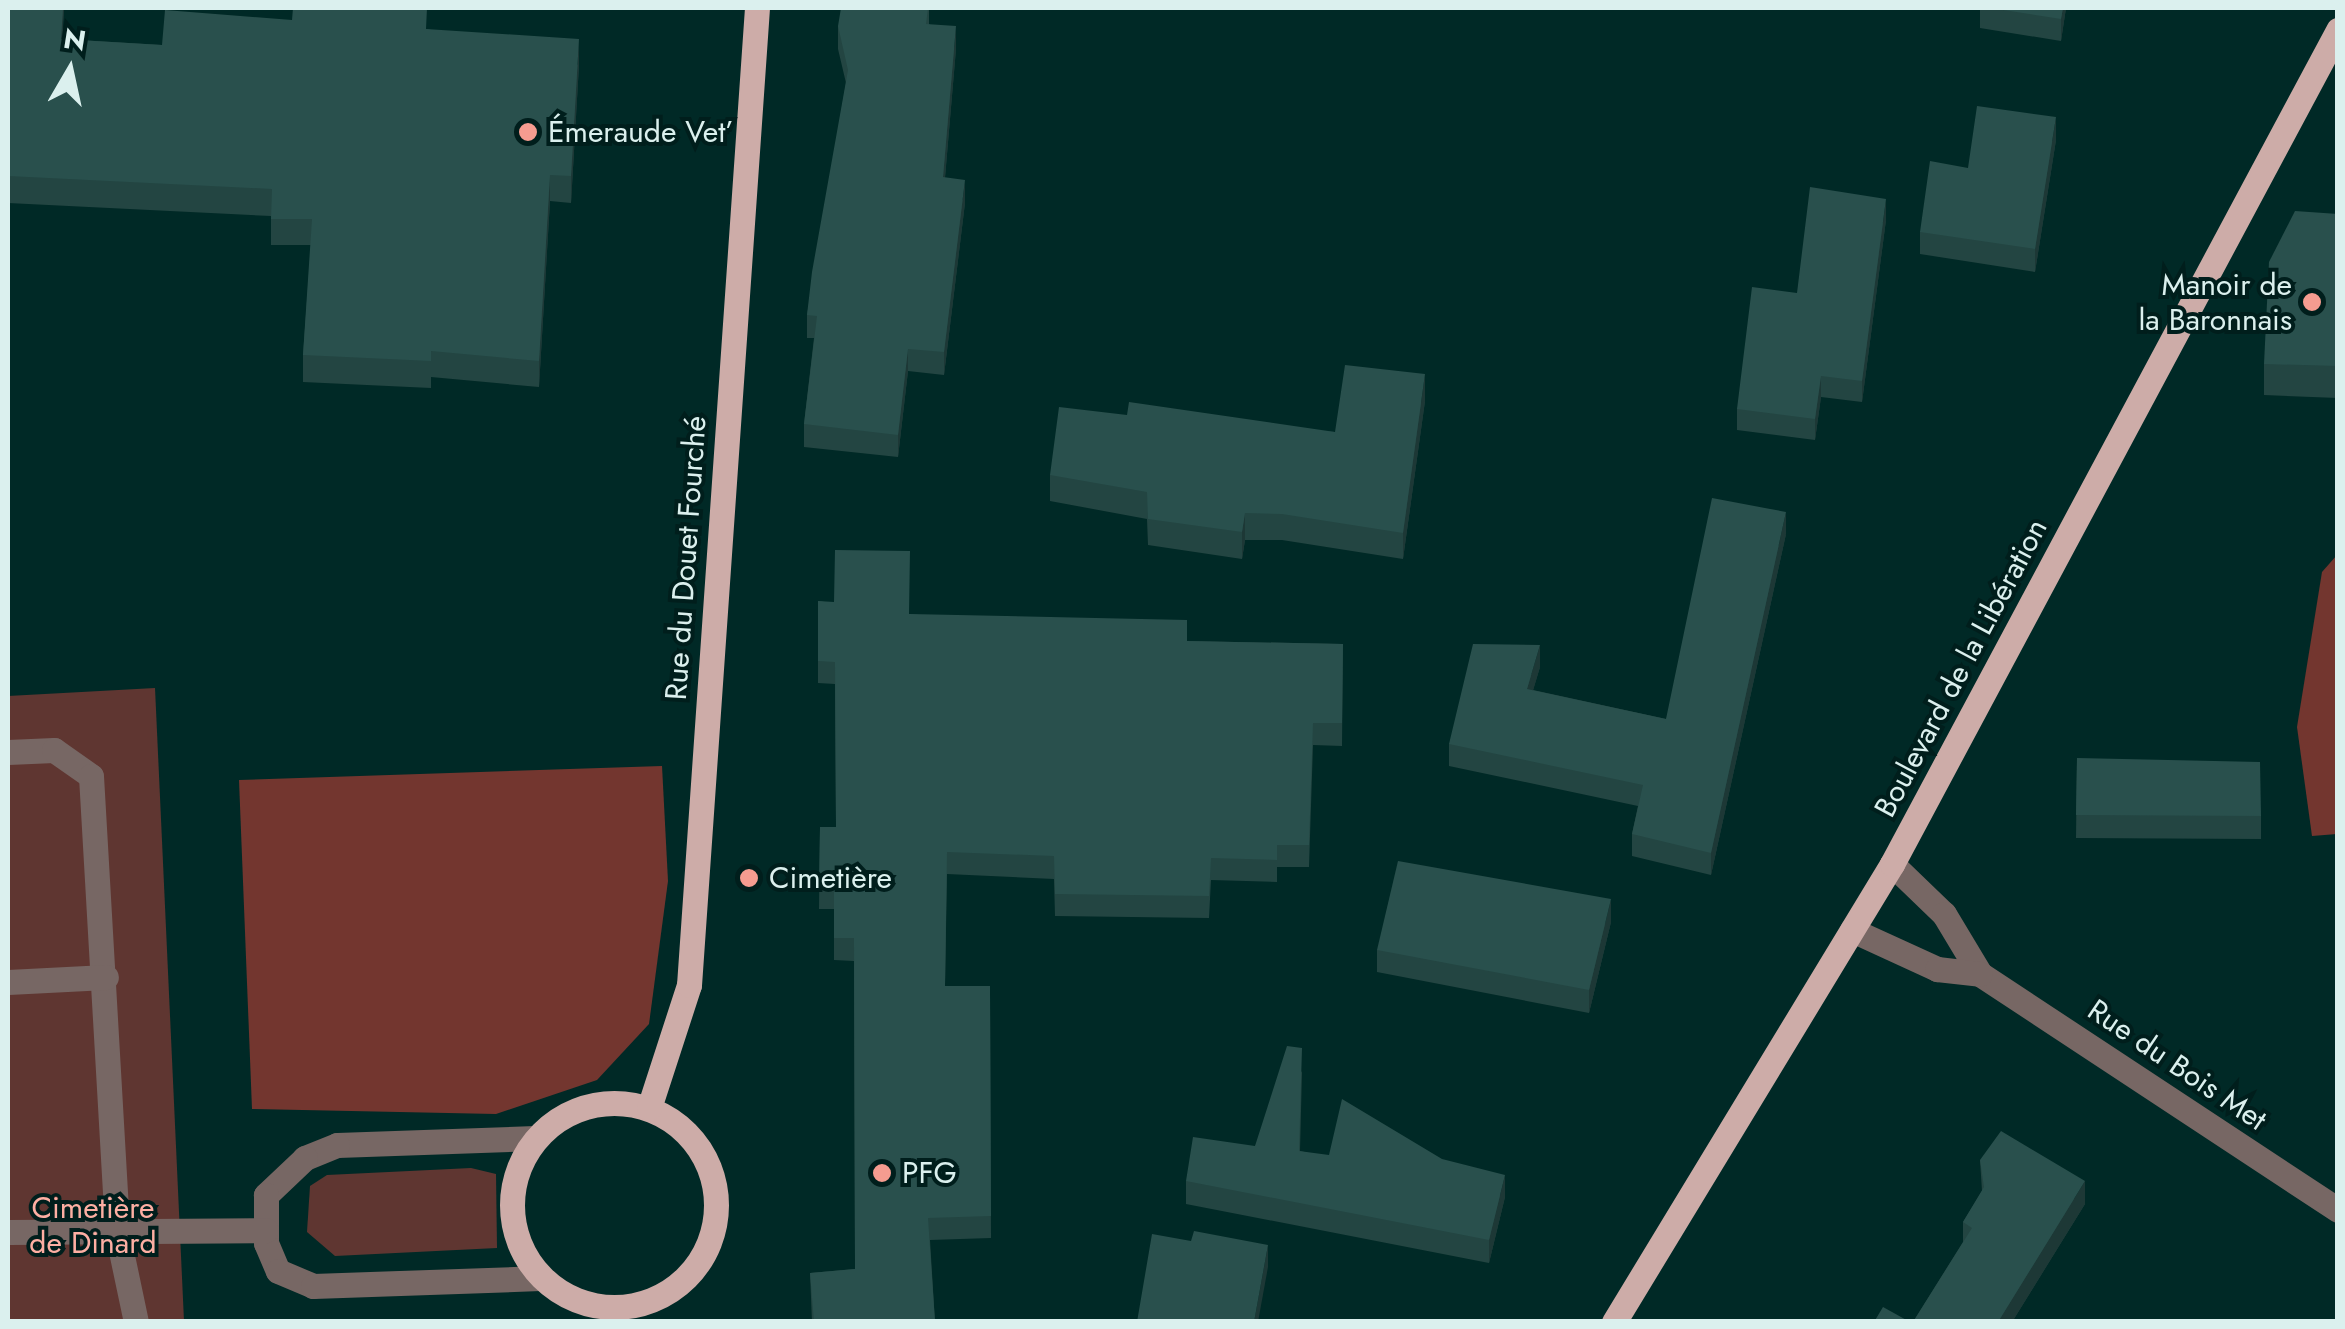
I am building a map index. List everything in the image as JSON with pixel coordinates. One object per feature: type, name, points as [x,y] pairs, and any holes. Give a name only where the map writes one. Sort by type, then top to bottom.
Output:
[{"type":"main road","name":"Rue du Douet Fourché","points":[[650,1108],[688,985],[757,8]]},
{"type":"main road","name":"Boulevard de la Libération","points":[[1614,1322],[1892,864],[2338,30]]},
{"type":"main road","points":[[579,1108],[650,1108],[694,1140],[717,1206],[704,1255],[655,1311],[605,1308],[540,1278],[510,1215],[513,1180],[535,1138],[579,1108]]},
{"type":"street","points":[[8,752],[54,750],[91,776],[106,977],[117,1232],[136,1322]]},
{"type":"street","name":"Rue du Bois Met","points":[[1892,864],[1944,914],[1980,974],[2338,1210]]},
{"type":"street","name":"Rue du Bois Met","points":[[1852,930],[1937,969],[1980,974]]},
{"type":"street","points":[[8,982],[106,977]]},
{"type":"street","points":[[535,1138],[337,1145],[277,1177],[266,1195],[266,1230],[278,1270],[312,1286],[540,1278]]},
{"type":"street","points":[[8,1232],[266,1230]]},
{"type":"green space","name":"Cimetière de Dinard","points":[[155,688],[184,1321],[8,1322],[8,696]]},
{"type":"green space","points":[[471,1168],[496,1174],[497,1248],[335,1256],[307,1232],[310,1186],[327,1175]]},
{"type":"shaded area","points":[[2337,555],[2337,834],[2312,836],[2297,727],[2322,572]]},
{"type":"shaded area","points":[[662,766],[668,881],[649,1024],[597,1080],[496,1114],[252,1109],[239,780]]},
{"type":"building","points":[[8,8],[63,8],[61,39],[162,45],[165,10],[292,20],[293,8],[427,8],[426,29],[579,39],[571,176],[550,175],[539,361],[431,351],[431,361],[303,355],[312,219],[271,219],[272,189],[8,176]]},
{"type":"building","points":[[841,8],[928,8],[926,24],[956,26],[943,177],[965,180],[944,352],[908,349],[898,435],[804,424],[817,316],[807,315],[812,272],[848,70],[838,26]]},
{"type":"building","points":[[1991,8],[2063,8],[2061,19]]},
{"type":"building","points":[[1977,106],[2056,117],[2035,249],[1920,232],[1930,161],[1968,168]]},
{"type":"building","points":[[1810,187],[1886,199],[1862,381],[1821,376],[1815,419],[1737,409],[1752,287],[1797,293]]},
{"type":"building","name":"Manoir de la Baronnais","points":[[2295,211],[2338,214],[2338,366],[2264,364],[2269,262]]},
{"type":"building","points":[[1345,365],[1425,374],[1403,533],[1282,514],[1245,513],[1242,532],[1148,519],[1147,492],[1050,475],[1059,407],[1127,415],[1129,402],[1335,432]]},
{"type":"building","points":[[1712,498],[1786,512],[1711,853],[1632,834],[1643,785],[1449,744],[1473,644],[1540,645],[1527,689],[1666,719]]},
{"type":"building","points":[[835,550],[910,551],[909,614],[1187,620],[1187,641],[1343,644],[1342,723],[1313,723],[1309,845],[1277,845],[1277,860],[1211,858],[1209,896],[1055,894],[1054,856],[947,852],[945,986],[990,986],[991,1216],[928,1218],[935,1322],[814,1322],[810,1273],[855,1269],[854,938],[834,938],[834,887],[819,887],[820,827],[836,827],[835,662],[818,661],[818,601],[834,602]]},
{"type":"building","points":[[2077,758],[2260,762],[2261,816],[2076,815]]},
{"type":"building","points":[[1398,861],[1611,899],[1589,990],[1377,950]]},
{"type":"building","points":[[1287,1046],[1302,1048],[1299,1151],[1329,1155],[1342,1099],[1442,1159],[1505,1175],[1489,1240],[1186,1181],[1193,1137],[1255,1146]]},
{"type":"building","points":[[2001,1131],[2085,1181],[1998,1322],[1913,1322],[1972,1228],[1963,1222],[1984,1187],[1980,1160]]},
{"type":"building","points":[[1194,1231],[1268,1245],[1254,1322],[1137,1322],[1152,1234],[1191,1241]]},
{"type":"building","points":[[1883,1307],[1910,1322],[1874,1322]]},
{"type":"place","name":"Émeraude Vet’","points":[[528,132]]},
{"type":"place","name":"Manoir de la Baronnais","points":[[2312,302]]},
{"type":"place","name":"Cimetière","points":[[749,878]]},
{"type":"place","name":"PFG","points":[[882,1173]]}]
